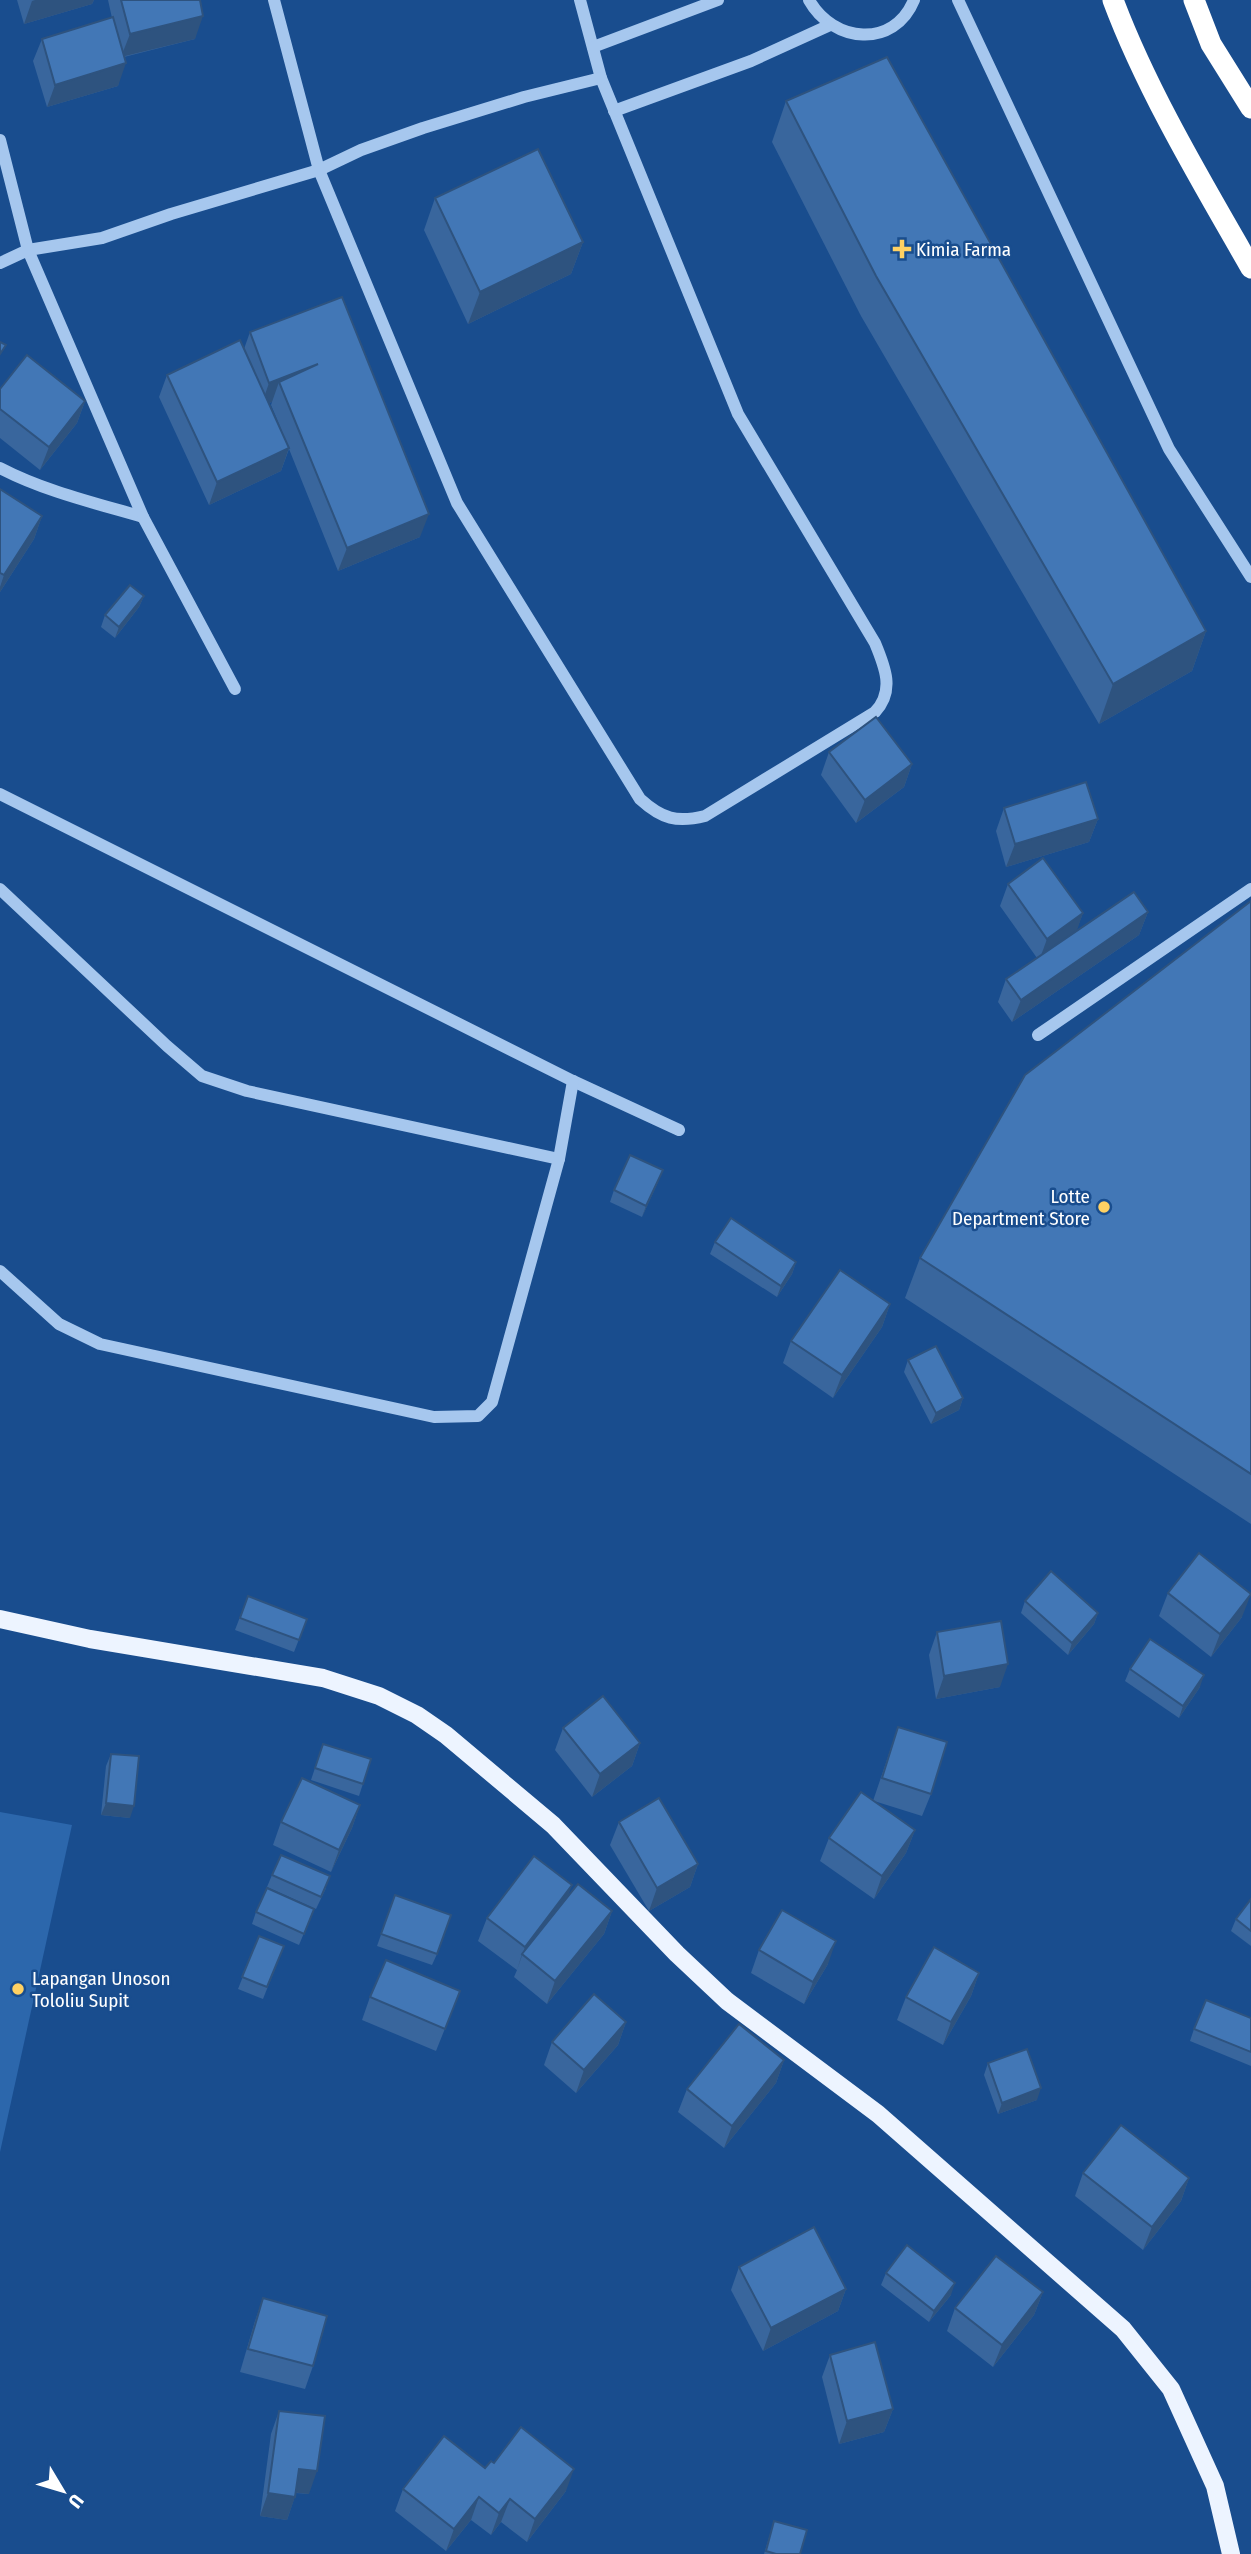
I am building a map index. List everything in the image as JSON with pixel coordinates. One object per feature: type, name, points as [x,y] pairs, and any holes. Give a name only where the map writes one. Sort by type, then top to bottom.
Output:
[{"type":"highway","points":[[1113,0],[1126,34],[1186,152],[1251,268]]},
{"type":"highway","points":[[1194,0],[1211,44],[1251,108]]},
{"type":"main road","points":[[0,1619],[90,1639],[323,1678],[379,1696],[446,1735],[553,1825],[677,1954],[727,2001],[878,2114],[1123,2329],[1171,2389],[1215,2486],[1231,2554]]},
{"type":"street","points":[[274,0],[319,170],[457,503],[636,793],[648,807],[660,814],[676,820],[688,820],[705,816],[875,712],[885,698],[888,689],[887,677],[875,643],[738,414],[601,78],[580,0]]},
{"type":"street","points":[[593,47],[719,0]]},
{"type":"street","points":[[809,0],[817,14],[830,25],[847,33],[865,35],[883,30],[899,21],[914,0]]},
{"type":"street","points":[[958,0],[1169,449],[1251,577]]},
{"type":"street","points":[[614,111],[751,61],[830,25]]},
{"type":"street","points":[[0,262],[28,250],[102,238],[171,214],[319,170],[361,150],[423,128],[524,97],[601,78]]},
{"type":"street","points":[[0,140],[28,250],[143,517],[235,690]]},
{"type":"street","points":[[0,468],[143,517]]},
{"type":"street","points":[[0,794],[573,1081],[679,1130]]},
{"type":"street","points":[[1038,1035],[1251,889]]},
{"type":"street","points":[[0,890],[202,1076],[247,1091],[559,1159]]},
{"type":"street","points":[[0,1271],[60,1324],[100,1344],[434,1417],[478,1416],[492,1402],[559,1159],[573,1081]]},
{"type":"shaded area","name":"Lapangan Unoson Tololiu Supit","points":[[0,1812],[72,1825],[0,2152]]},
{"type":"building","points":[[121,0],[200,0],[203,16],[130,34]]},
{"type":"building","points":[[113,17],[126,63],[55,85],[42,39]]},
{"type":"building","points":[[887,57],[1206,631],[1113,684],[876,276],[786,101]]},
{"type":"building","points":[[538,149],[583,242],[480,292],[435,198]]},
{"type":"building","points":[[342,297],[429,514],[347,548],[279,382],[318,364],[269,383],[250,332]]},
{"type":"building","points":[[240,340],[289,448],[217,482],[167,375]]},
{"type":"building","points":[[0,342],[6,345],[0,354]]},
{"type":"building","points":[[27,355],[85,401],[49,447],[0,409],[0,389]]},
{"type":"building","points":[[0,489],[42,516],[4,575],[0,573]]},
{"type":"building","points":[[130,585],[144,596],[119,627],[105,615]]},
{"type":"building","points":[[876,717],[912,764],[865,800],[829,752]]},
{"type":"building","points":[[1086,782],[1098,819],[1015,844],[1004,808]]},
{"type":"building","points":[[1043,858],[1083,913],[1047,939],[1008,884]]},
{"type":"building","points":[[1134,892],[1148,912],[1021,1000],[1006,979]]},
{"type":"building","name":"Lotte Department Store","points":[[1251,901],[1251,1474],[920,1258],[1025,1075]]},
{"type":"building","points":[[630,1155],[663,1170],[646,1206],[614,1190]]},
{"type":"building","points":[[731,1218],[796,1262],[781,1286],[715,1242]]},
{"type":"building","points":[[840,1270],[890,1304],[842,1375],[791,1341]]},
{"type":"building","points":[[936,1346],[963,1398],[936,1413],[908,1360]]},
{"type":"building","points":[[1199,1553],[1251,1594],[1220,1634],[1168,1593]]},
{"type":"building","points":[[1051,1571],[1098,1613],[1072,1643],[1025,1601]]},
{"type":"building","points":[[248,1596],[307,1619],[299,1640],[240,1618]]},
{"type":"building","points":[[1001,1621],[1008,1664],[944,1676],[937,1632]]},
{"type":"building","points":[[1150,1639],[1204,1675],[1183,1706],[1130,1669]]},
{"type":"building","points":[[603,1696],[640,1743],[600,1774],[563,1728]]},
{"type":"building","points":[[898,1727],[947,1742],[931,1794],[882,1778]]},
{"type":"building","points":[[323,1744],[371,1759],[363,1784],[315,1768]]},
{"type":"building","points":[[111,1754],[139,1756],[134,1806],[106,1803]]},
{"type":"building","points":[[302,1778],[360,1805],[339,1850],[281,1822]]},
{"type":"building","points":[[861,1792],[915,1830],[882,1876],[829,1838]]},
{"type":"building","points":[[659,1798],[698,1864],[657,1888],[619,1822]]},
{"type":"building","points":[[281,1855],[330,1876],[321,1897],[272,1875]]},
{"type":"building","points":[[534,1856],[572,1885],[525,1947],[487,1918]]},
{"type":"building","points":[[578,1884],[612,1911],[555,1981],[522,1954]]},
{"type":"building","points":[[267,1888],[314,1909],[304,1934],[256,1912]]},
{"type":"building","points":[[395,1895],[451,1915],[437,1954],[381,1934]]},
{"type":"building","points":[[1251,1899],[1251,1931],[1236,1919]]},
{"type":"building","points":[[782,1910],[836,1941],[813,1982],[759,1950]]},
{"type":"building","points":[[259,1936],[284,1946],[267,1987],[242,1977]]},
{"type":"building","points":[[934,1947],[979,1973],[951,2022],[906,1997]]},
{"type":"building","points":[[386,1960],[460,1991],[445,2029],[370,1997]]},
{"type":"building","points":[[594,1994],[626,2022],[584,2070],[552,2042]]},
{"type":"building","points":[[1206,2000],[1251,2018],[1251,2052],[1194,2029]]},
{"type":"building","points":[[739,2024],[784,2060],[732,2126],[687,2089]]},
{"type":"building","points":[[1027,2049],[1041,2088],[1002,2103],[988,2063]]},
{"type":"building","points":[[1121,2125],[1189,2178],[1152,2227],[1083,2173]]},
{"type":"building","points":[[814,2227],[846,2289],[771,2328],[739,2267]]},
{"type":"building","points":[[907,2245],[955,2283],[934,2311],[886,2273]]},
{"type":"building","points":[[996,2256],[1043,2292],[1002,2345],[955,2308]]},
{"type":"building","points":[[263,2298],[327,2316],[313,2366],[248,2349]]},
{"type":"building","points":[[875,2342],[893,2409],[847,2421],[830,2355]]},
{"type":"building","points":[[279,2411],[325,2416],[317,2471],[299,2469],[295,2497],[268,2493]]},
{"type":"building","points":[[521,2427],[574,2469],[535,2519],[510,2499],[499,2513],[479,2497],[454,2529],[403,2489],[444,2436],[485,2468],[491,2461],[494,2463]]},
{"type":"building","points":[[774,2521],[807,2530],[800,2554],[776,2554],[766,2551]]},
{"type":"place","name":"Kimia Farma","points":[[902,249]]},
{"type":"place","name":"Lotte Department Store","points":[[1104,1207]]},
{"type":"place","name":"Lapangan Unoson Tololiu Supit","points":[[18,1989]]}]
